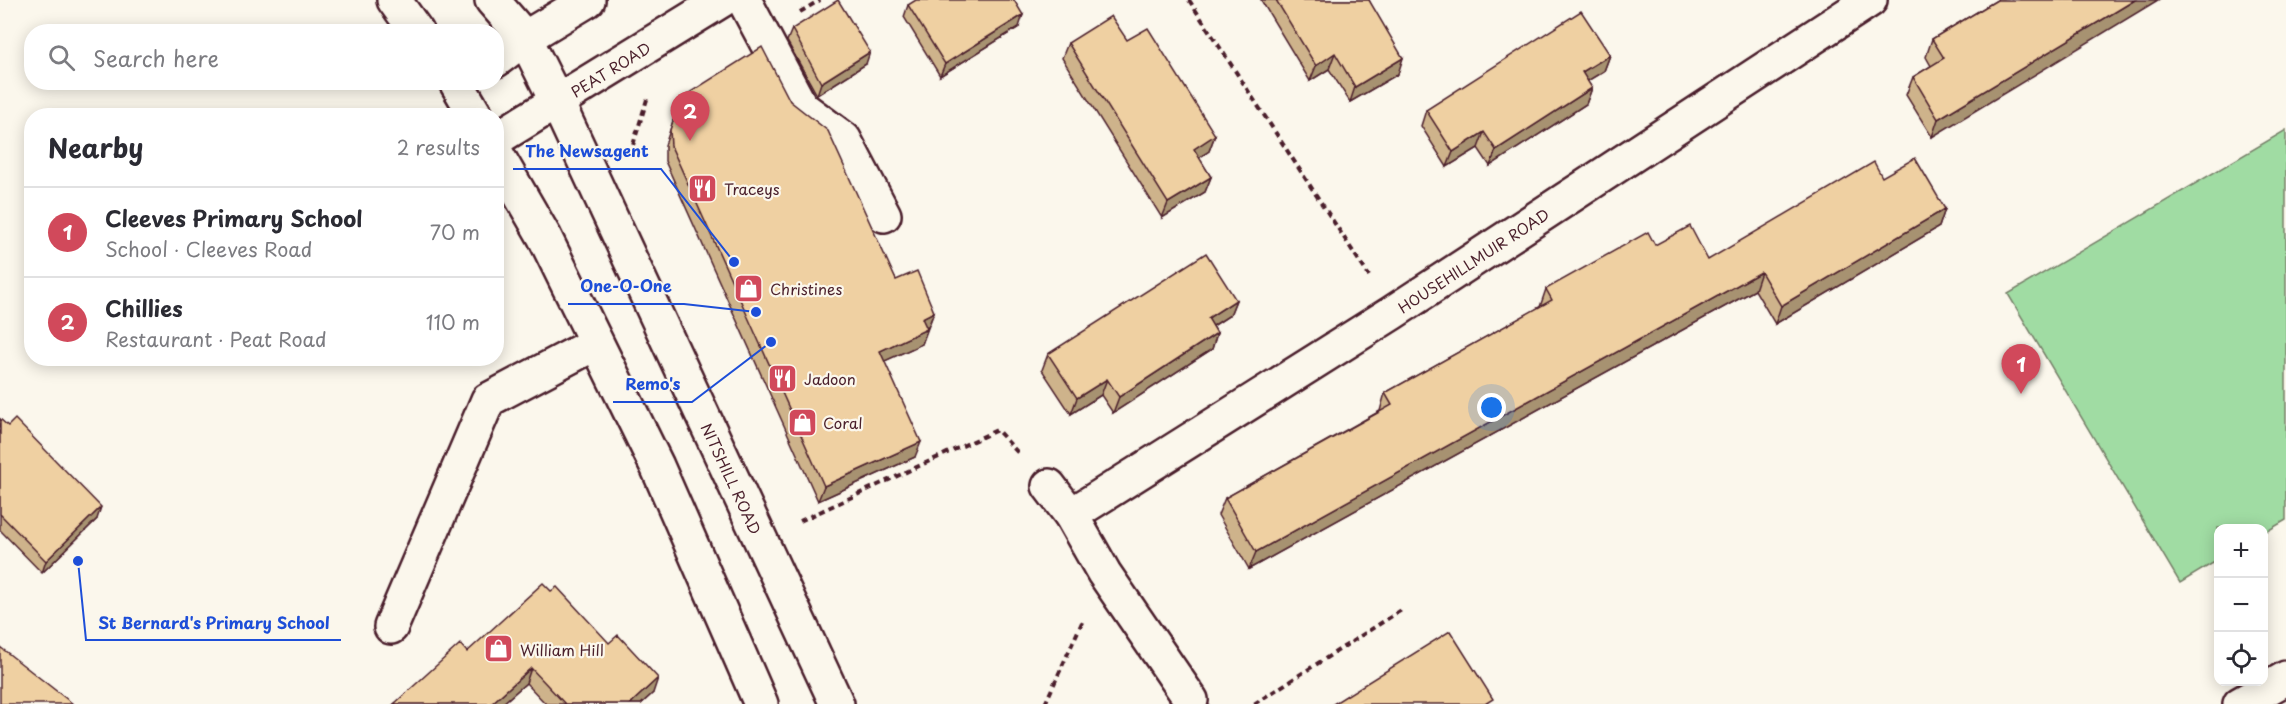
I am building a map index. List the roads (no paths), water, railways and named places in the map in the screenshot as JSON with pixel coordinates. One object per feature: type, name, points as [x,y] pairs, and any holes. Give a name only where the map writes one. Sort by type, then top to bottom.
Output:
[{"type":"street","points":[[394,0],[411,24]]},
{"type":"street","name":"NITSHILL ROAD","points":[[492,0],[525,38],[557,102],[837,704]]},
{"type":"street","points":[[504,54],[525,38],[588,0]]},
{"type":"street","name":"PEAT ROAD","points":[[504,134],[722,0]]},
{"type":"street","points":[[744,0],[801,106],[844,139],[884,215]]},
{"type":"street","name":"HOUSEHILLMUIR ROAD","points":[[1071,515],[1392,313],[1870,0]]},
{"type":"street","points":[[504,167],[544,236],[657,466],[761,704]]},
{"type":"street","points":[[392,627],[488,400],[596,343]]},
{"type":"street","points":[[1049,486],[1071,515],[1104,573],[1191,700]]},
{"type":"street","points":[[2240,704],[2276,690]]},
{"type":"place","name":"Chillies","points":[[690,141]]},
{"type":"place","name":"Traceys","points":[[703,188]]},
{"type":"place","name":"The Newsagent","points":[[734,262]]},
{"type":"place","name":"Christines","points":[[749,288]]},
{"type":"place","name":"One-O-One","points":[[756,312]]},
{"type":"place","name":"Remo's","points":[[771,342]]},
{"type":"place","name":"Jadoon","points":[[783,378]]},
{"type":"place","name":"Cleeves Primary School","points":[[2021,394]]},
{"type":"place","name":"Coral","points":[[802,422]]},
{"type":"place","name":"St Bernard's Primary School","points":[[78,561]]},
{"type":"place","name":"William Hill","points":[[499,649]]}]
